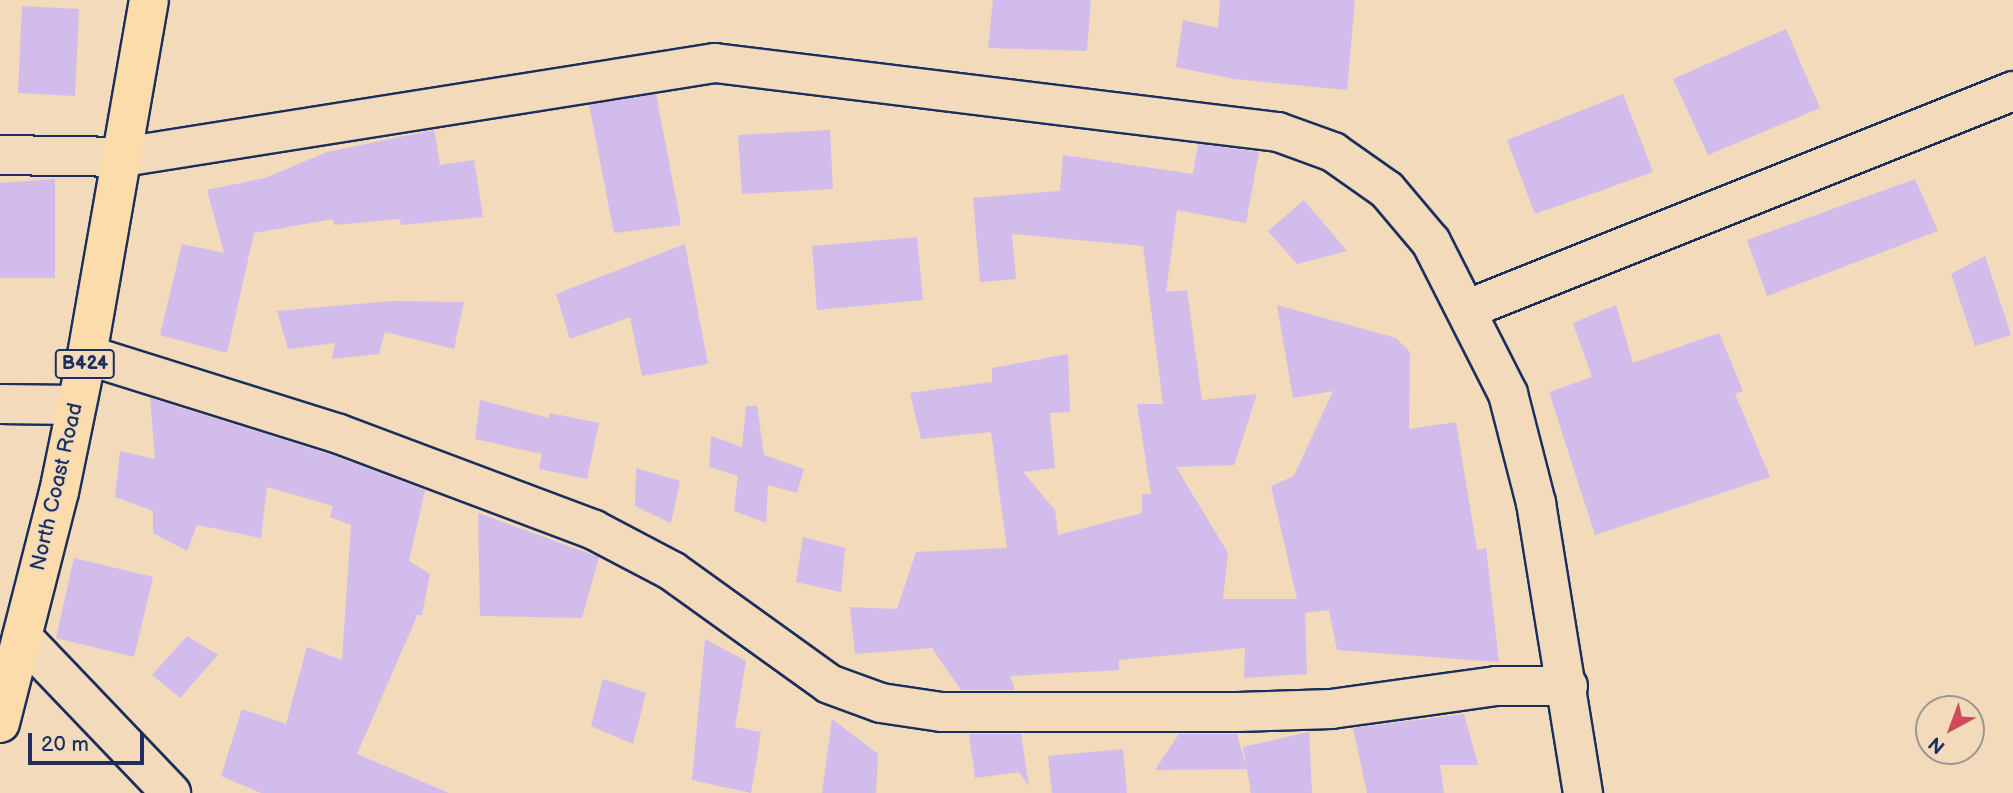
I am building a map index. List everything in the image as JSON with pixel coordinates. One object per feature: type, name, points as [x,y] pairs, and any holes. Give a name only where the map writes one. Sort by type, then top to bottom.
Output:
[{"type":"main road","name":"North Coast Road","points":[[0,723],[4,682],[22,637],[87,355],[149,0]]},
{"type":"street","points":[[0,155],[123,157],[727,64],[1278,132],[1333,152],[1387,190],[1431,242],[1468,309],[1508,394],[1536,503],[1568,686],[1583,793]]},
{"type":"street","points":[[1468,309],[2013,91]]},
{"type":"street","points":[[87,355],[339,434],[594,530],[671,571],[829,684],[881,703],[941,712],[1238,712],[1331,709],[1496,686],[1568,686]]},
{"type":"street","points":[[0,404],[75,405]]},
{"type":"street","points":[[22,637],[171,793]]},
{"type":"building","points":[[993,0],[1091,0],[1087,51],[988,48]]},
{"type":"building","points":[[1220,0],[1355,0],[1347,90],[1235,79],[1176,67],[1183,20],[1218,28]]},
{"type":"building","points":[[22,6],[79,9],[75,96],[18,93]]},
{"type":"building","points":[[1786,29],[1820,108],[1708,155],[1673,79]]},
{"type":"building","points":[[656,94],[681,225],[614,233],[589,105]]},
{"type":"building","points":[[1623,94],[1653,172],[1535,214],[1507,140]]},
{"type":"building","points":[[434,130],[440,165],[474,160],[483,217],[401,225],[400,219],[334,225],[333,219],[254,233],[227,353],[160,335],[182,244],[224,253],[207,190],[265,178],[327,152]]},
{"type":"building","points":[[830,130],[833,189],[742,194],[738,135]]},
{"type":"building","points":[[1198,144],[1259,152],[1246,223],[1177,210],[1166,292],[1187,290],[1202,400],[1257,394],[1234,465],[1176,467],[1228,553],[1223,599],[1297,599],[1271,486],[1294,476],[1333,391],[1293,398],[1277,305],[1396,338],[1410,352],[1409,429],[1456,422],[1477,550],[1486,548],[1499,662],[1337,650],[1329,610],[1305,613],[1307,674],[1244,678],[1245,648],[1119,660],[1119,670],[1010,676],[1015,690],[961,690],[932,648],[855,654],[850,607],[897,609],[916,552],[1007,548],[991,432],[921,439],[910,393],[992,382],[992,368],[1068,354],[1070,412],[1050,413],[1055,468],[1023,472],[1055,510],[1058,535],[1142,513],[1142,494],[1151,494],[1137,404],[1163,404],[1143,246],[1012,234],[1016,279],[980,282],[973,198],[1060,191],[1063,155],[1193,174]]},
{"type":"building","points":[[55,179],[55,278],[0,278],[0,183]]},
{"type":"building","points":[[1915,179],[1938,231],[1767,296],[1747,240]]},
{"type":"building","points":[[1304,200],[1347,251],[1297,264],[1268,231]]},
{"type":"building","points":[[917,237],[923,300],[817,310],[812,246]]},
{"type":"building","points":[[685,244],[708,364],[642,376],[630,317],[570,339],[556,294]]},
{"type":"building","points":[[1985,256],[2011,335],[1975,346],[1951,274]]},
{"type":"building","points":[[393,301],[464,302],[454,349],[385,332],[379,354],[332,359],[335,343],[288,349],[277,311]]},
{"type":"building","points":[[1616,305],[1633,363],[1719,333],[1743,391],[1735,394],[1770,477],[1595,535],[1549,392],[1592,377],[1573,323]]},
{"type":"building","points":[[150,398],[332,455],[425,490],[409,561],[430,574],[422,615],[413,615],[417,616],[357,754],[449,793],[261,793],[221,776],[242,709],[286,724],[307,647],[342,660],[351,525],[330,517],[333,506],[267,487],[261,538],[197,525],[187,551],[153,533],[153,511],[115,497],[120,451],[155,459]]},
{"type":"building","points":[[480,400],[549,418],[550,413],[599,423],[587,479],[539,469],[542,454],[475,439]]},
{"type":"building","points":[[746,406],[757,406],[764,455],[804,469],[797,493],[768,485],[766,523],[734,511],[738,476],[709,467],[711,436],[742,447]]},
{"type":"building","points":[[636,468],[680,481],[671,523],[635,506]]},
{"type":"building","points":[[478,513],[599,557],[582,618],[480,616]]},
{"type":"building","points":[[803,537],[845,548],[841,592],[796,582]]},
{"type":"building","points":[[74,558],[153,577],[134,657],[56,638]]},
{"type":"building","points":[[187,636],[218,655],[180,698],[152,675]]},
{"type":"building","points":[[705,639],[746,661],[735,727],[761,732],[751,793],[692,780]]},
{"type":"building","points":[[603,679],[646,693],[633,744],[591,726]]},
{"type":"building","points":[[1464,714],[1478,765],[1440,765],[1444,793],[1367,793],[1353,728]]},
{"type":"building","points":[[832,719],[878,754],[876,793],[822,793]]},
{"type":"building","points":[[1309,732],[1312,793],[1251,793],[1243,747]]},
{"type":"building","points":[[969,734],[1021,734],[1029,786],[1019,772],[975,778]]},
{"type":"building","points":[[1179,734],[1237,734],[1247,769],[1155,770]]},
{"type":"building","points":[[1123,749],[1127,793],[1052,793],[1048,756]]}]
